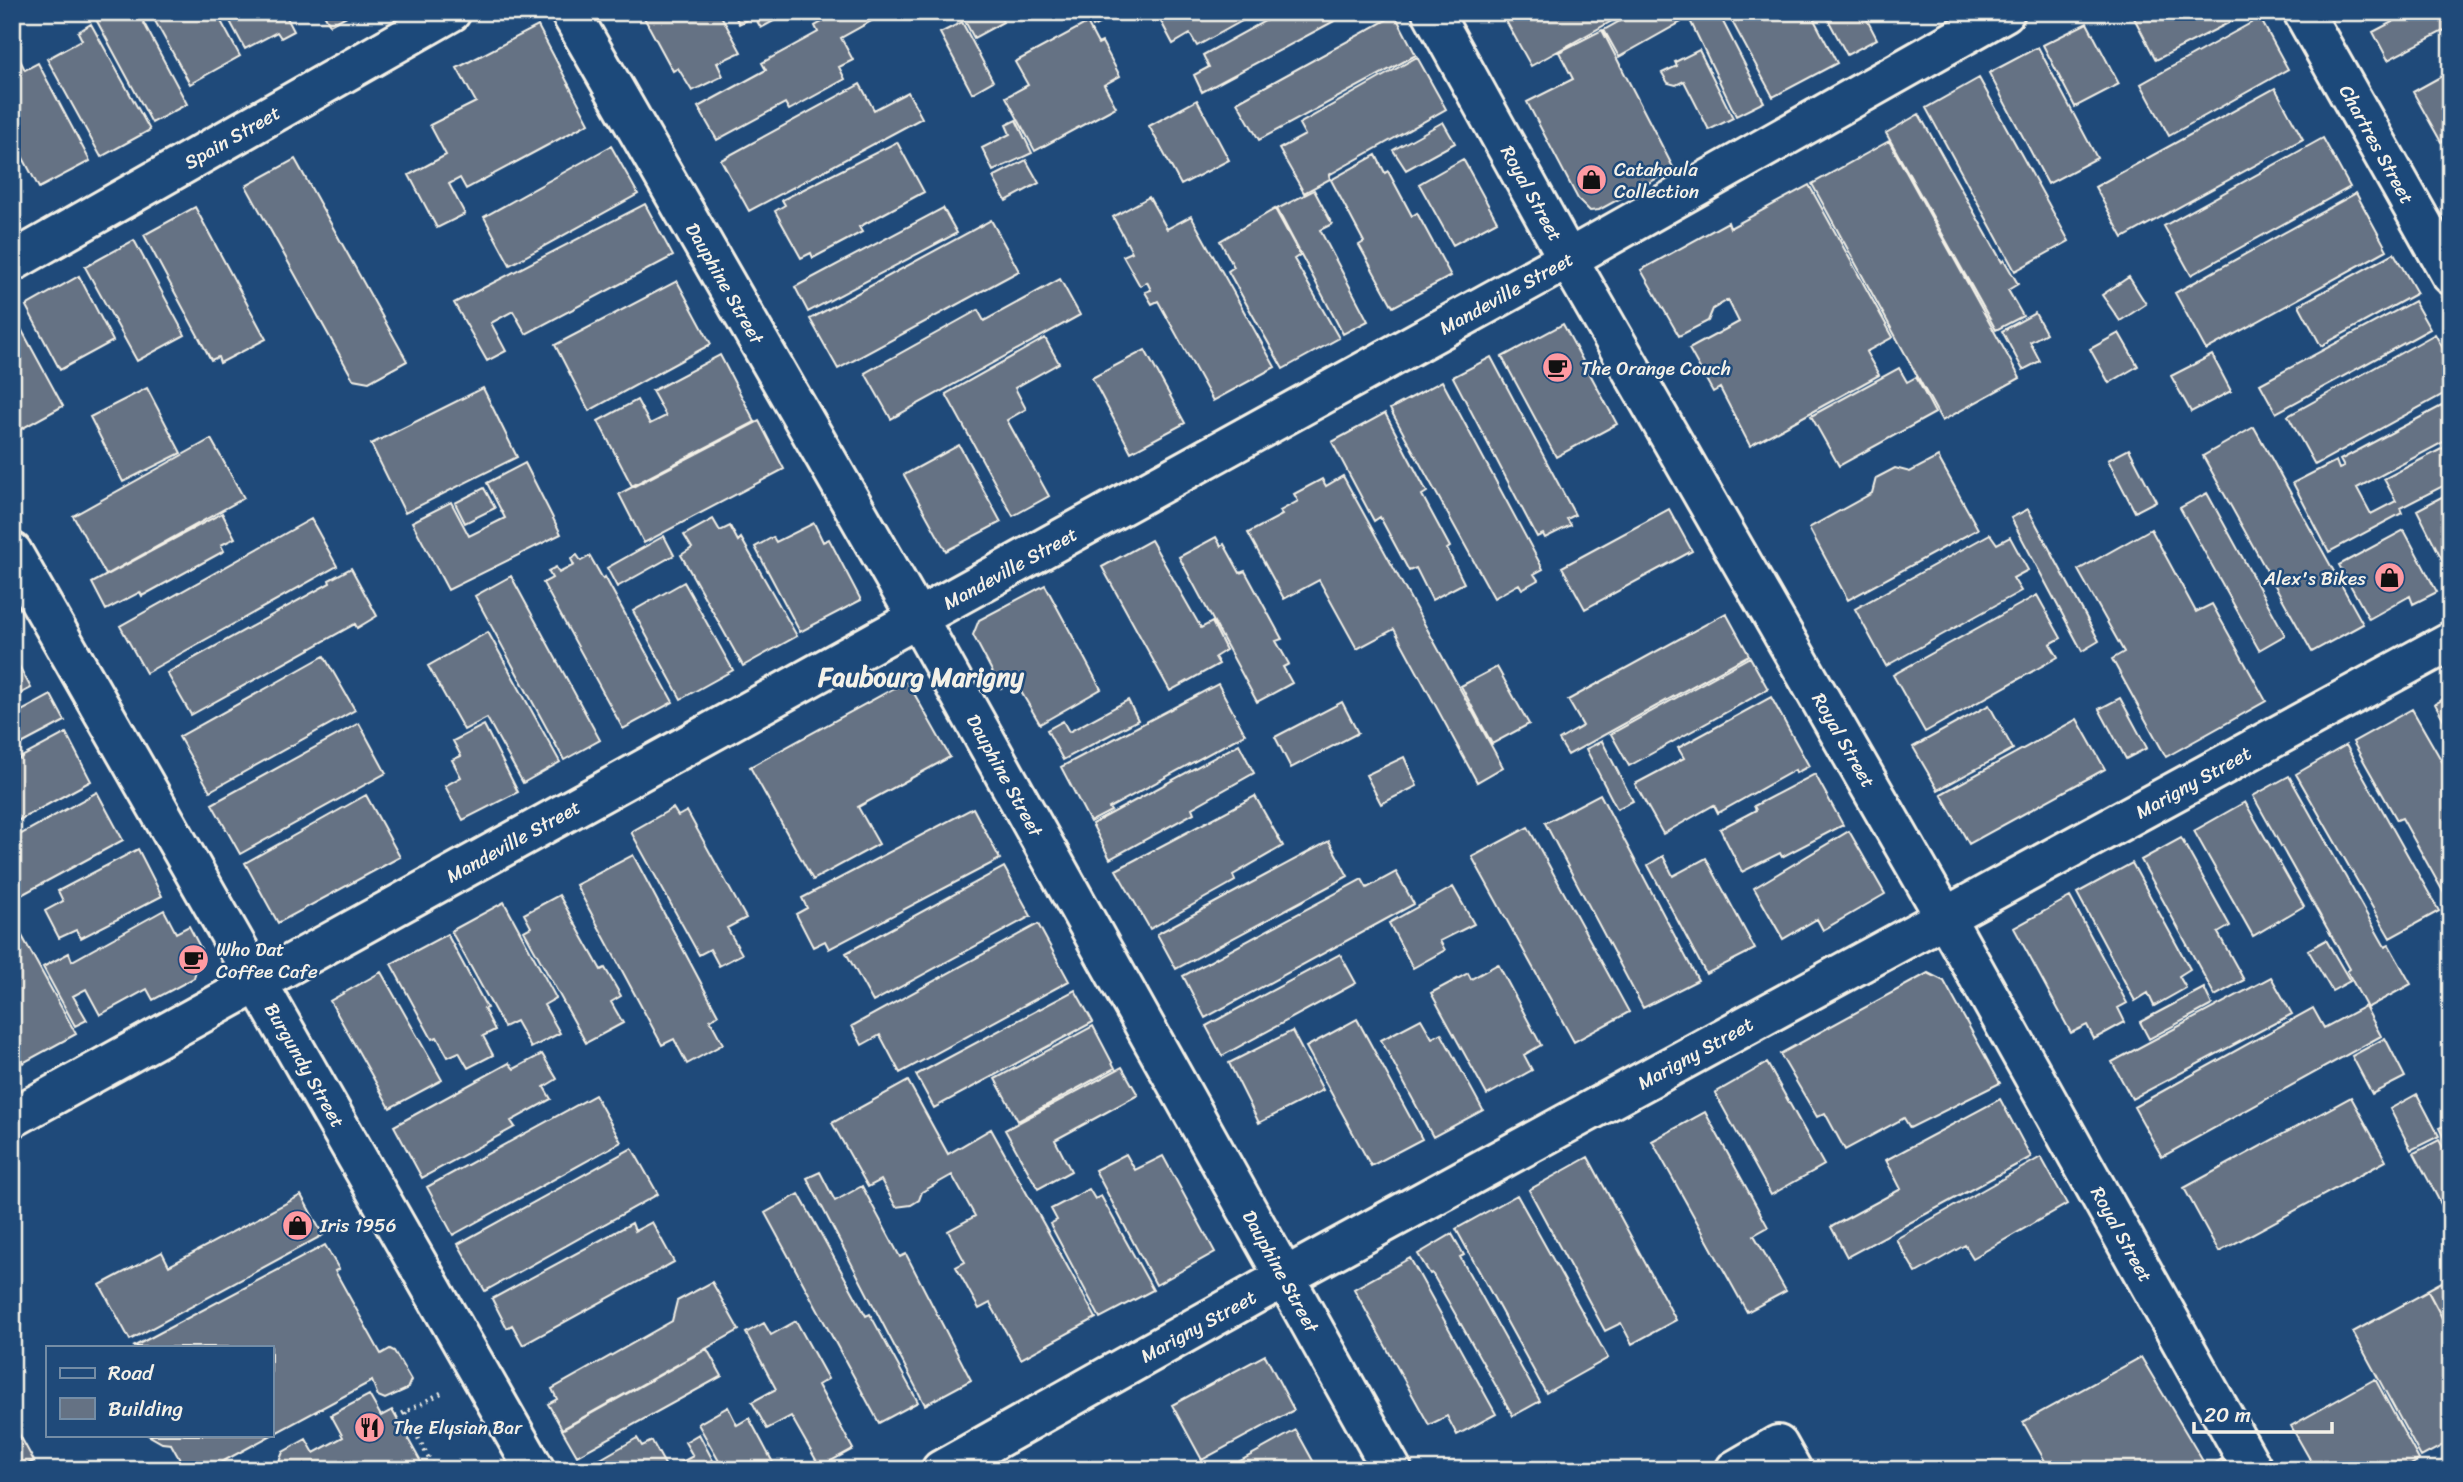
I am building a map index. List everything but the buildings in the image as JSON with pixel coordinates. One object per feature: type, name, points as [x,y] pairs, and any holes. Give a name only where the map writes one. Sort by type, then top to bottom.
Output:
[{"type":"street","name":"Spain Street","points":[[12,262],[451,12]]},
{"type":"street","name":"Dauphine Street","points":[[570,12],[918,619],[1392,1470]]},
{"type":"street","name":"Royal Street","points":[[1432,12],[1568,259],[1945,917],[2253,1470]]},
{"type":"street","name":"Mandeville Street","points":[[12,1118],[1568,259],[2005,12]]},
{"type":"street","name":"Chartres Street","points":[[2303,12],[2451,275]]},
{"type":"street","name":"Burgundy Street","points":[[12,552],[535,1470]]},
{"type":"street","name":"Marigny Street","points":[[941,1470],[1285,1277],[2451,641]]},
{"type":"street","points":[[1735,1470],[1785,1457]]},
{"type":"path","points":[[397,1417],[444,1391]]},
{"type":"path","points":[[404,1413],[435,1470]]},
{"type":"place","name":"Catahoula Collection","points":[[1591,180]]},
{"type":"place","name":"The Orange Couch","points":[[1558,368]]},
{"type":"place","name":"Alex's Bikes","points":[[2389,578]]},
{"type":"place","name":"Who Dat Coffee Cafe","points":[[193,960]]},
{"type":"place","name":"Iris 1956","points":[[297,1225]]},
{"type":"place","name":"The Elysian Bar","points":[[370,1427]]},
{"type":"district","name":"Faubourg Marigny","points":[[921,677]]}]
